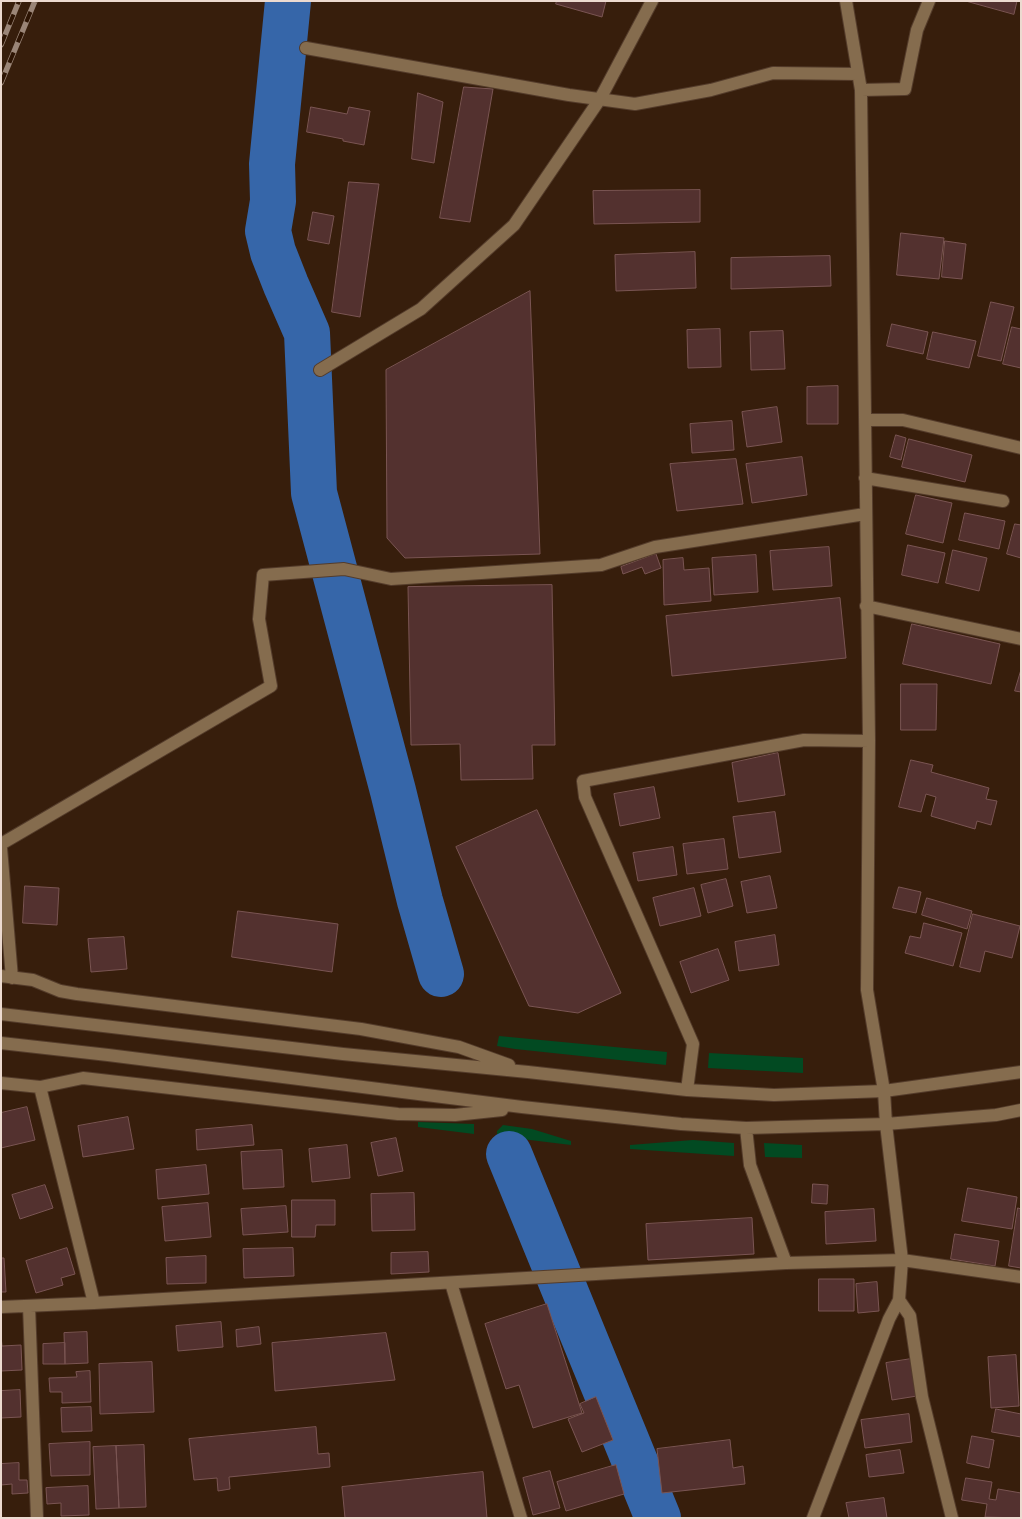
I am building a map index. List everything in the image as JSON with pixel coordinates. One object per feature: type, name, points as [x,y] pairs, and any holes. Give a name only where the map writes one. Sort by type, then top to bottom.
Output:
[{"type":"street","points":[[320,370],[421,309],[514,225],[600,99],[652,1]]},
{"type":"street","points":[[814,1518],[889,1319],[899,1300],[902,1260],[886,1124],[884,1091],[867,990],[869,740],[861,90],[846,1]]},
{"type":"street","points":[[861,90],[905,89],[917,30],[929,1]]},
{"type":"street","points":[[306,48],[635,104],[711,90],[773,72],[858,74]]},
{"type":"street","points":[[866,420],[902,420],[1021,448]]},
{"type":"street","points":[[865,478],[1003,501]]},
{"type":"street","points":[[1,844],[271,686],[259,619],[263,574],[344,569],[391,579],[601,565],[654,547],[865,514]]},
{"type":"street","points":[[866,606],[1021,639]]},
{"type":"street","points":[[687,1090],[693,1044],[585,796],[583,781],[804,740],[869,740]]},
{"type":"street","points":[[1,848],[7,977],[33,980],[60,991],[77,994],[361,1029],[459,1047],[528,1072]]},
{"type":"street","points":[[1,1014],[343,1054],[687,1090],[774,1095],[884,1091],[1021,1072]]},
{"type":"street","points":[[1,1043],[522,1107],[681,1124],[746,1128],[886,1124],[996,1115],[1021,1110]]},
{"type":"street","points":[[1,1083],[40,1087],[51,1083],[83,1078],[398,1114],[455,1115],[522,1107]]},
{"type":"street","points":[[40,1087],[94,1303]]},
{"type":"street","points":[[746,1128],[750,1165],[786,1262]]},
{"type":"street","points":[[1,1307],[451,1283],[786,1262],[902,1260],[1021,1277]]},
{"type":"street","points":[[451,1283],[521,1518]]},
{"type":"street","points":[[899,1300],[910,1316],[922,1397],[952,1518]]},
{"type":"street","points":[[29,1306],[37,1518]]},
{"type":"green space","points":[[499,1036],[667,1052],[666,1065],[497,1046]]},
{"type":"green space","points":[[709,1053],[803,1058],[803,1073],[708,1068]]},
{"type":"green space","points":[[418,1122],[474,1124],[474,1134],[418,1127]]},
{"type":"green space","points":[[503,1125],[532,1129],[571,1141],[571,1145],[497,1136],[497,1131]]},
{"type":"green space","points":[[693,1140],[734,1143],[734,1156],[630,1149],[630,1145]]},
{"type":"green space","points":[[764,1143],[802,1145],[802,1158],[765,1157]]},
{"type":"building","points":[[557,1],[606,1],[602,17],[556,4]]},
{"type":"building","points":[[966,1],[1017,1],[1014,14]]},
{"type":"building","points":[[464,87],[493,89],[470,222],[440,218]]},
{"type":"building","points":[[418,93],[443,102],[434,163],[412,159]]},
{"type":"building","points":[[311,107],[347,114],[349,107],[370,111],[364,145],[307,132]]},
{"type":"building","points":[[349,182],[379,184],[360,317],[332,312]]},
{"type":"building","points":[[700,190],[700,222],[594,224],[593,191]]},
{"type":"building","points":[[313,212],[334,216],[329,244],[308,240]]},
{"type":"building","points":[[901,233],[944,238],[939,279],[897,275]]},
{"type":"building","points":[[945,241],[966,244],[962,279],[942,277]]},
{"type":"building","points":[[695,252],[696,288],[616,291],[615,255]]},
{"type":"building","points":[[830,256],[831,286],[731,289],[731,258]]},
{"type":"building","points":[[530,291],[540,554],[405,558],[387,538],[386,370]]},
{"type":"building","points":[[991,302],[1014,307],[1001,361],[978,356]]},
{"type":"building","points":[[892,324],[928,332],[923,354],[887,346]]},
{"type":"building","points":[[1012,327],[1021,329],[1021,368],[1003,364]]},
{"type":"building","points":[[720,329],[721,367],[688,368],[687,330]]},
{"type":"building","points":[[783,331],[785,369],[751,370],[750,332]]},
{"type":"building","points":[[933,332],[976,341],[969,368],[927,359]]},
{"type":"building","points":[[838,386],[838,424],[807,424],[807,387]]},
{"type":"building","points":[[777,407],[782,442],[747,447],[742,412]]},
{"type":"building","points":[[732,421],[734,450],[692,453],[690,424]]},
{"type":"building","points":[[896,435],[906,438],[901,460],[890,457]]},
{"type":"building","points":[[909,439],[972,455],[965,482],[902,467]]},
{"type":"building","points":[[802,457],[807,495],[752,503],[746,464]]},
{"type":"building","points":[[736,459],[743,504],[677,511],[670,464]]},
{"type":"building","points":[[916,495],[952,503],[943,543],[906,534]]},
{"type":"building","points":[[965,513],[1005,521],[999,549],[959,540]]},
{"type":"building","points":[[1015,524],[1021,525],[1021,558],[1007,554]]},
{"type":"building","points":[[908,545],[945,553],[938,583],[902,575]]},
{"type":"building","points":[[829,547],[832,586],[773,590],[770,551]]},
{"type":"building","points":[[953,550],[987,558],[979,591],[946,583]]},
{"type":"building","points":[[656,554],[661,568],[645,574],[642,567],[623,574],[621,567]]},
{"type":"building","points":[[756,555],[758,592],[714,595],[712,558]]},
{"type":"building","points":[[683,558],[684,570],[709,568],[711,601],[664,605],[663,560]]},
{"type":"building","points":[[552,585],[555,745],[532,745],[533,779],[461,780],[460,744],[411,745],[408,587]]},
{"type":"building","points":[[840,598],[846,658],[672,676],[666,616]]},
{"type":"building","points":[[912,624],[1000,644],[991,684],[903,664]]},
{"type":"building","points":[[1021,670],[1021,692],[1015,691]]},
{"type":"building","points":[[901,684],[937,684],[936,730],[901,730]]},
{"type":"building","points":[[778,753],[785,795],[738,802],[732,763]]},
{"type":"building","points":[[911,760],[933,765],[931,772],[989,788],[986,799],[997,801],[991,825],[977,821],[975,829],[931,816],[936,797],[926,794],[921,812],[899,807]]},
{"type":"building","points":[[654,787],[660,818],[620,826],[614,794]]},
{"type":"building","points":[[537,810],[621,993],[578,1013],[529,1006],[456,847]]},
{"type":"building","points":[[775,812],[781,852],[739,858],[733,817]]},
{"type":"building","points":[[724,839],[728,869],[687,874],[683,844]]},
{"type":"building","points":[[673,847],[677,875],[638,881],[633,853]]},
{"type":"building","points":[[770,876],[777,908],[747,913],[741,882]]},
{"type":"building","points":[[726,879],[733,906],[708,913],[701,885]]},
{"type":"building","points":[[25,886],[59,888],[57,925],[23,923]]},
{"type":"building","points":[[899,887],[921,892],[916,913],[893,908]]},
{"type":"building","points":[[694,888],[701,916],[660,926],[653,898]]},
{"type":"building","points":[[927,898],[972,911],[967,929],[922,915]]},
{"type":"building","points":[[238,911],[338,924],[332,972],[232,957]]},
{"type":"building","points":[[973,914],[1020,926],[1012,958],[985,951],[980,972],[960,967]]},
{"type":"building","points":[[924,923],[962,933],[953,966],[905,953],[910,936],[920,938]]},
{"type":"building","points":[[775,935],[779,965],[739,971],[735,942]]},
{"type":"building","points":[[124,937],[127,969],[91,972],[88,939]]},
{"type":"building","points":[[718,949],[729,980],[691,993],[680,962]]},
{"type":"building","points":[[27,1107],[35,1140],[1,1148],[1,1113]]},
{"type":"building","points":[[128,1117],[134,1149],[83,1157],[78,1126]]},
{"type":"building","points":[[252,1125],[254,1145],[197,1150],[196,1130]]},
{"type":"building","points":[[396,1138],[403,1171],[378,1176],[371,1143]]},
{"type":"building","points":[[347,1145],[350,1178],[312,1182],[309,1149]]},
{"type":"building","points":[[282,1150],[284,1187],[243,1189],[241,1152]]},
{"type":"building","points":[[206,1165],[209,1194],[158,1199],[156,1170]]},
{"type":"building","points":[[813,1184],[828,1185],[827,1204],[812,1203]]},
{"type":"building","points":[[45,1185],[53,1208],[20,1219],[12,1195]]},
{"type":"building","points":[[968,1188],[1017,1197],[1012,1229],[962,1221]]},
{"type":"building","points":[[414,1193],[415,1230],[372,1231],[371,1194]]},
{"type":"building","points":[[292,1200],[335,1200],[335,1225],[316,1225],[315,1237],[292,1237]]},
{"type":"building","points":[[208,1203],[211,1237],[165,1241],[162,1207]]},
{"type":"building","points":[[286,1206],[288,1232],[243,1235],[241,1209]]},
{"type":"building","points":[[1018,1208],[1021,1209],[1021,1268],[1009,1266]]},
{"type":"building","points":[[874,1209],[876,1241],[826,1244],[825,1212]]},
{"type":"building","points":[[752,1218],[754,1254],[648,1260],[646,1224]]},
{"type":"building","points":[[955,1234],[999,1241],[995,1266],[951,1259]]},
{"type":"building","points":[[67,1248],[75,1274],[61,1278],[63,1285],[36,1293],[26,1261]]},
{"type":"building","points":[[293,1248],[294,1276],[244,1278],[243,1249]]},
{"type":"building","points":[[428,1252],[429,1272],[391,1274],[391,1253]]},
{"type":"building","points":[[206,1256],[206,1283],[167,1284],[166,1258]]},
{"type":"building","points":[[1,1258],[4,1258],[6,1292],[1,1292]]},
{"type":"building","points":[[819,1279],[854,1279],[854,1311],[819,1311]]},
{"type":"building","points":[[877,1282],[879,1311],[858,1313],[856,1284]]},
{"type":"building","points":[[547,1304],[582,1413],[533,1428],[519,1385],[506,1389],[485,1324]]},
{"type":"building","points":[[221,1322],[223,1347],[178,1351],[176,1326]]},
{"type":"building","points":[[259,1327],[261,1344],[237,1347],[236,1330]]},
{"type":"building","points":[[87,1332],[88,1363],[65,1364],[64,1333]]},
{"type":"building","points":[[386,1333],[395,1380],[275,1391],[272,1343]]},
{"type":"building","points":[[1,1336],[2,1346],[21,1345],[22,1370],[1,1371]]},
{"type":"building","points":[[65,1343],[65,1364],[43,1364],[43,1344]]},
{"type":"building","points":[[1016,1355],[1019,1406],[991,1408],[988,1357]]},
{"type":"building","points":[[911,1359],[917,1396],[892,1400],[886,1363]]},
{"type":"building","points":[[152,1362],[154,1412],[100,1414],[99,1364]]},
{"type":"building","points":[[90,1371],[91,1402],[62,1403],[62,1392],[50,1392],[49,1378],[77,1377],[76,1372]]},
{"type":"building","points":[[20,1390],[21,1417],[1,1418],[1,1391]]},
{"type":"building","points":[[596,1397],[613,1440],[582,1452],[568,1419],[584,1413],[580,1404]]},
{"type":"building","points":[[91,1407],[92,1431],[62,1432],[61,1408]]},
{"type":"building","points":[[996,1409],[1021,1414],[1021,1437],[992,1432]]},
{"type":"building","points":[[909,1414],[912,1442],[865,1448],[861,1420]]},
{"type":"building","points":[[316,1427],[318,1454],[329,1453],[330,1467],[229,1477],[230,1489],[218,1491],[217,1478],[194,1480],[189,1439]]},
{"type":"building","points":[[972,1436],[994,1440],[989,1468],[967,1463]]},
{"type":"building","points":[[730,1440],[733,1468],[743,1466],[745,1484],[662,1493],[657,1449]]},
{"type":"building","points":[[90,1442],[90,1475],[51,1476],[49,1444]]},
{"type":"building","points":[[144,1445],[146,1507],[119,1508],[116,1446]]},
{"type":"building","points":[[116,1446],[119,1508],[96,1509],[93,1447]]},
{"type":"building","points":[[900,1450],[904,1473],[869,1477],[866,1455]]},
{"type":"building","points":[[19,1463],[19,1480],[27,1480],[28,1493],[12,1494],[12,1484],[1,1485],[1,1464]]},
{"type":"building","points":[[616,1465],[624,1494],[566,1511],[557,1482]]},
{"type":"building","points":[[550,1471],[560,1508],[533,1515],[523,1478]]},
{"type":"building","points":[[483,1472],[487,1518],[345,1518],[342,1487]]},
{"type":"building","points":[[966,1478],[992,1482],[989,1499],[996,1500],[998,1489],[1021,1493],[1021,1518],[985,1517],[987,1504],[962,1500]]},
{"type":"building","points":[[88,1486],[89,1515],[61,1516],[61,1503],[47,1504],[46,1488]]},
{"type":"building","points":[[884,1498],[887,1518],[849,1518],[846,1503]]},
{"type":"waterway","points":[[288,1],[272,164],[273,201],[268,231],[273,252],[307,333],[314,493],[393,791],[420,901],[441,974]]},
{"type":"waterway","points":[[509,1154],[658,1518]]},
{"type":"railway","points":[[1,45],[19,1]]},
{"type":"railway","points":[[1,83],[35,1]]}]
